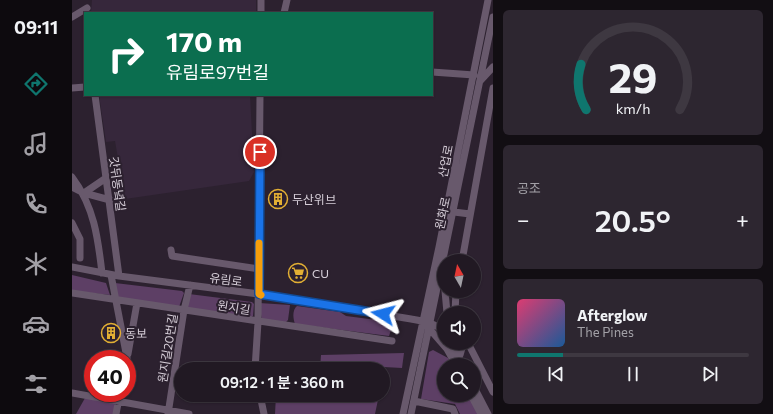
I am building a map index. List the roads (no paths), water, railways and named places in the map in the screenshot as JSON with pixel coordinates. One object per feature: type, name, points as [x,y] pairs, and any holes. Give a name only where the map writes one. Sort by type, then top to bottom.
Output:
[{"type":"street","points":[[72,17],[86,10],[88,0]]},
{"type":"street","points":[[261,0],[261,12]]},
{"type":"street","points":[[284,12],[287,0]]},
{"type":"street","name":"산업로","points":[[427,324],[488,0]]},
{"type":"street","name":"원화로","points":[[403,414],[427,324],[454,212],[493,17]]},
{"type":"street","points":[[480,81],[493,67]]},
{"type":"street","points":[[433,72],[474,76]]},
{"type":"street","points":[[72,88],[84,87]]},
{"type":"street","points":[[463,254],[493,88]]},
{"type":"street","name":"갓뒤동녘길","points":[[95,96],[119,276]]},
{"type":"street","points":[[255,362],[259,294],[260,96]]},
{"type":"street","points":[[72,177],[84,193],[98,236],[102,273]]},
{"type":"street","points":[[84,193],[106,178]]},
{"type":"street","points":[[72,186],[84,193],[110,200]]},
{"type":"street","points":[[454,212],[470,214]]},
{"type":"street","points":[[72,223],[80,239],[80,258]]},
{"type":"street","points":[[447,254],[449,232]]},
{"type":"street","points":[[171,250],[172,256],[259,269]]},
{"type":"street","name":"유림로","points":[[72,267],[111,275],[259,294],[427,324]]},
{"type":"street","points":[[111,275],[125,350]]},
{"type":"street","name":"원지길20번길","points":[[168,412],[184,310],[190,285]]},
{"type":"street","name":"원지길","points":[[72,293],[392,341]]},
{"type":"street","points":[[129,350],[137,303]]},
{"type":"street","points":[[427,324],[437,327]]},
{"type":"street","points":[[427,324],[447,349],[452,358]]},
{"type":"street","name":"원화로","points":[[411,414],[427,324]]},
{"type":"street","points":[[458,350],[461,358]]},
{"type":"street","points":[[460,355],[461,350]]},
{"type":"street","points":[[471,350],[493,392]]},
{"type":"street","points":[[72,394],[84,396]]},
{"type":"street","points":[[481,400],[488,414]]},
{"type":"street","points":[[414,401],[453,412]]},
{"type":"street","points":[[116,414],[119,402],[168,412],[189,414]]},
{"type":"street","points":[[261,402],[264,414]]},
{"type":"street","points":[[475,402],[481,414]]},
{"type":"place","name":"두산위브","points":[[278,199]]},
{"type":"place","name":"CU","points":[[298,273]]},
{"type":"place","name":"동보","points":[[111,333]]}]
